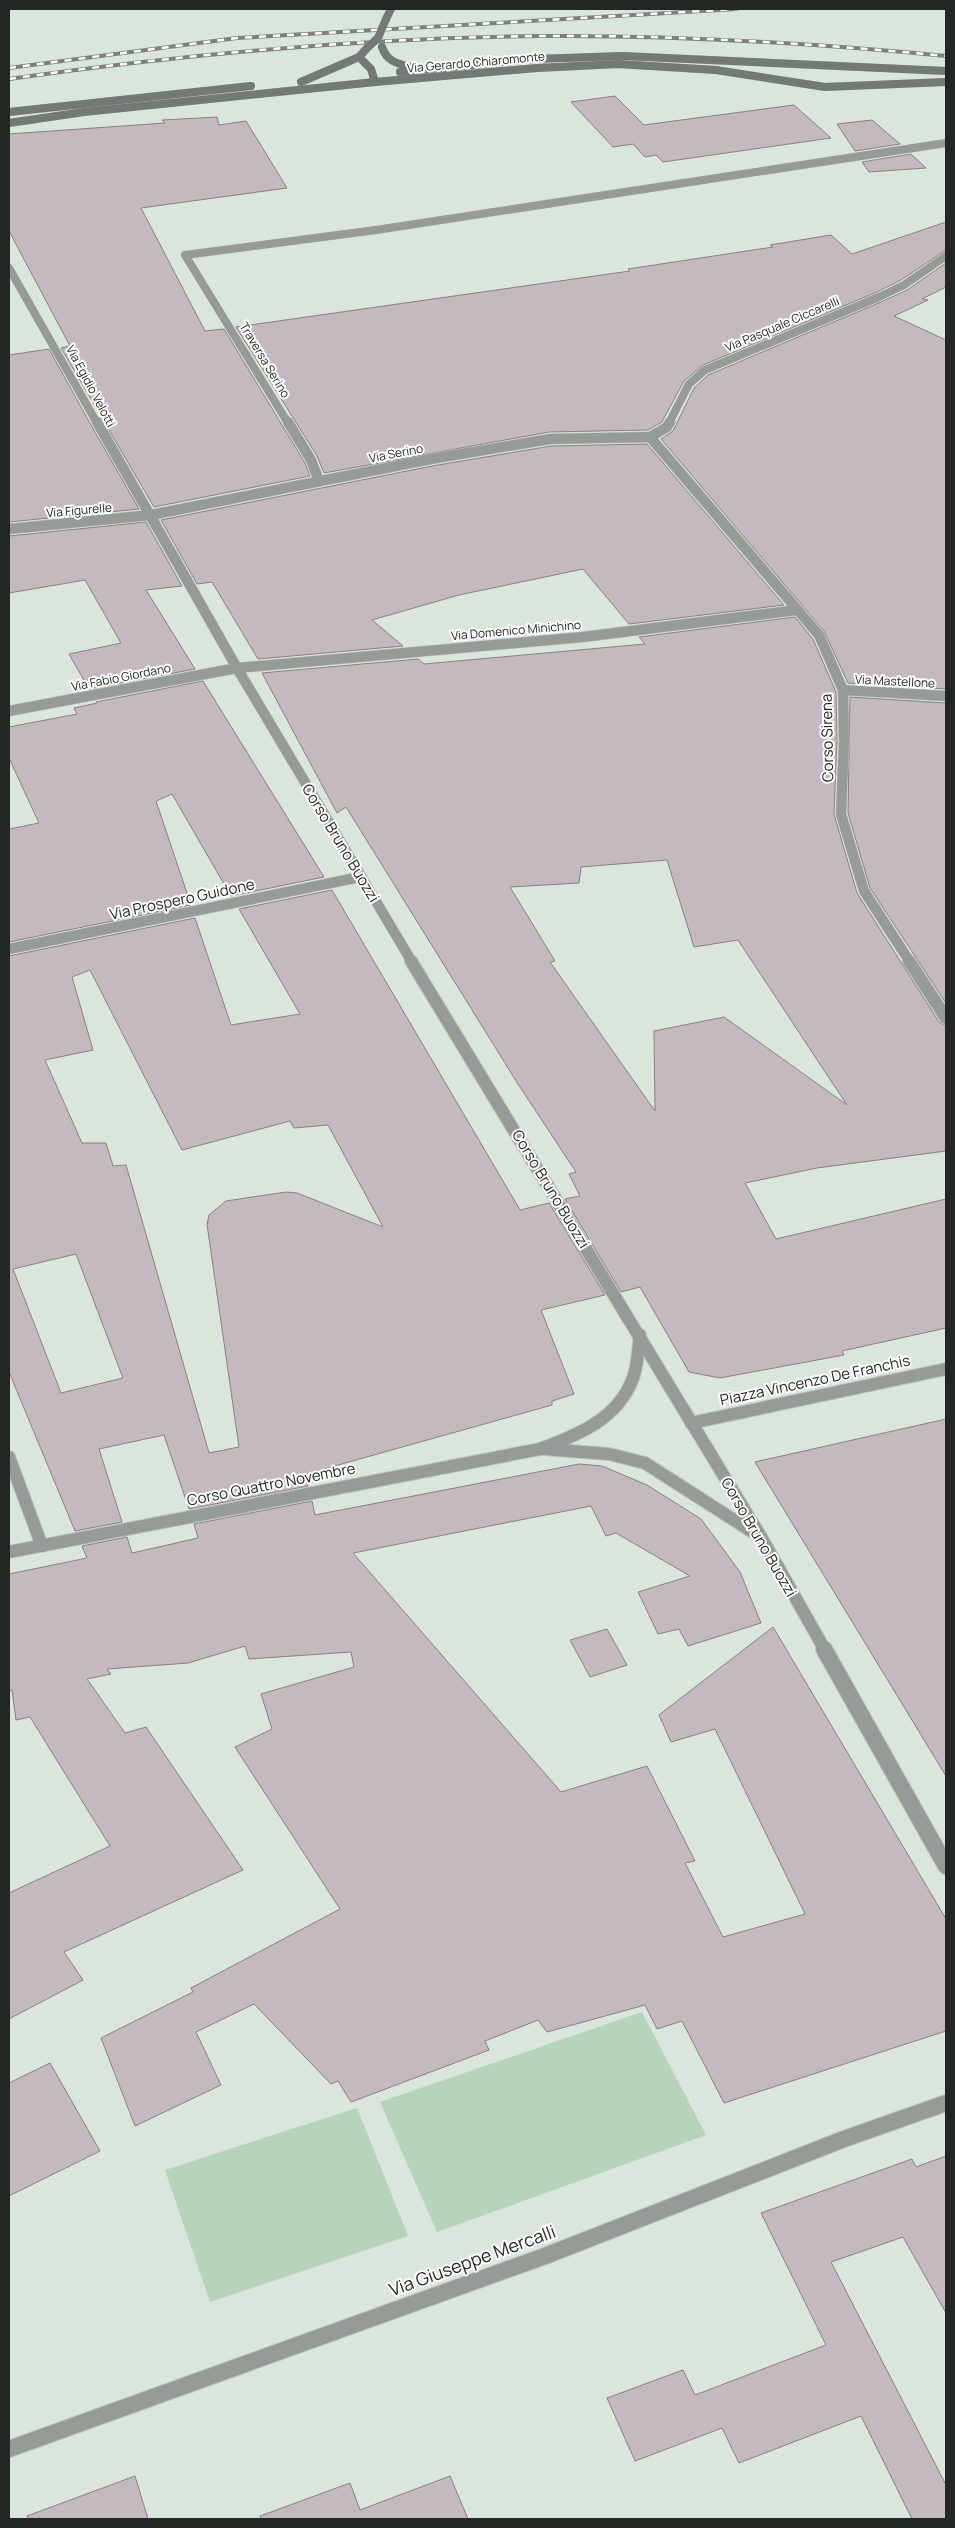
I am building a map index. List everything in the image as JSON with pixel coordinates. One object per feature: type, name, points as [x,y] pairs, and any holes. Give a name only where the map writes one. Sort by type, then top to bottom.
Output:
[{"type":"street","points":[[301,82],[359,57],[378,38],[391,9]]},
{"type":"street","points":[[359,57],[373,75],[380,59],[382,47],[378,38]]},
{"type":"street","name":"Via Gerardo Chiaromonte","points":[[9,112],[420,70],[580,56],[683,58],[946,71]]},
{"type":"street","points":[[380,59],[420,70]]},
{"type":"street","name":"Via Gerardo Chiaromonte","points":[[9,123],[373,75],[618,64],[716,70],[802,85],[855,86],[946,82]]},
{"type":"street","points":[[802,85],[793,73],[799,66],[813,65]]},
{"type":"street","name":"Traversa Serino","points":[[319,481],[311,460],[185,255],[511,210],[715,177],[946,143]]},
{"type":"street","name":"Via Pasquale Ciccarelli","points":[[650,437],[667,427],[689,384],[705,370],[789,333],[879,297],[904,285],[946,256]]},
{"type":"street","name":"Via Egidio Velotti","points":[[9,268],[151,515]]},
{"type":"street","name":"Via Serino","points":[[151,515],[431,459],[550,439],[650,437]]},
{"type":"street","name":"Corso Sirena","points":[[650,437],[819,635],[843,690],[844,741],[841,814],[864,891],[946,1018]]},
{"type":"street","name":"Via Figurelle","points":[[9,529],[151,515]]},
{"type":"street","name":"Corso Bruno Buozzi","points":[[151,515],[237,668],[360,877],[640,1335],[761,1538],[946,1866]]},
{"type":"street","name":"Via Domenico Minichino","points":[[237,668],[583,637],[797,610]]},
{"type":"street","name":"Via Fabio Giordano","points":[[9,710],[237,668]]},
{"type":"street","name":"Via Mastellone","points":[[843,690],[946,696]]},
{"type":"street","name":"Via Prospero Guidone","points":[[9,949],[360,877]]},
{"type":"street","name":"Corso Quattro Novembre","points":[[9,1552],[540,1449],[581,1434],[615,1409],[633,1377],[640,1335]]},
{"type":"street","name":"Piazza Vincenzo De Franchis","points":[[691,1423],[946,1369]]},
{"type":"street","name":"Corso Quattro Novembre","points":[[540,1449],[609,1454],[645,1463],[761,1538]]},
{"type":"street","points":[[9,1457],[42,1546]]},
{"type":"street","name":"Via Giuseppe Mercalli","points":[[9,2449],[545,2256],[844,2139],[946,2103]]},
{"type":"green space","points":[[642,2012],[706,2135],[437,2232],[380,2102]]},
{"type":"green space","points":[[357,2108],[408,2236],[210,2302],[165,2170]]},
{"type":"building","points":[[615,96],[644,125],[794,105],[831,138],[663,162],[656,155],[645,157],[633,144],[613,147],[571,102]]},
{"type":"building","points":[[217,117],[219,125],[246,121],[287,188],[141,208],[205,331],[224,329],[305,463],[310,476],[154,507],[61,348],[70,346],[9,231],[9,134],[165,123],[162,120]]},
{"type":"building","points":[[872,120],[900,144],[855,151],[837,124]]},
{"type":"building","points":[[911,154],[926,168],[869,172],[862,162]]},
{"type":"building","points":[[946,222],[946,250],[901,280],[877,292],[703,365],[684,381],[662,422],[648,430],[549,432],[324,473],[317,456],[236,327],[630,271],[628,269],[773,247],[770,245],[831,235],[852,254]]},
{"type":"building","points":[[946,263],[946,287],[922,299],[928,300],[894,316],[946,340],[946,689],[848,683],[824,631],[661,439],[673,431],[694,388],[708,375],[907,290]]},
{"type":"building","points":[[49,349],[139,509],[9,522],[9,355]]},
{"type":"building","points":[[647,444],[784,605],[629,624],[583,569],[459,595],[372,620],[403,646],[258,659],[212,582],[197,584],[161,520],[432,466],[551,446]]},
{"type":"building","points":[[146,522],[182,586],[146,590],[195,669],[89,689],[69,654],[121,643],[85,580],[9,593],[9,536]]},
{"type":"building","points":[[795,617],[813,639],[836,692],[837,741],[834,814],[857,893],[939,1022],[946,1026],[946,1151],[817,1168],[745,1183],[776,1239],[946,1199],[946,1328],[842,1351],[844,1355],[720,1378],[689,1372],[640,1287],[621,1292],[565,1199],[580,1196],[569,1174],[576,1172],[518,1084],[346,807],[337,813],[262,673],[418,659],[424,664],[645,644],[639,637]],"holes":[[[667,860],[694,947],[738,940],[847,1105],[724,1017],[654,1031],[655,1111],[550,962],[555,961],[510,887],[579,883],[581,867]]]},
{"type":"building","points":[[203,681],[324,877],[231,896],[172,794],[156,801],[191,905],[9,942],[9,829],[39,823],[9,758],[9,727],[77,714],[74,708],[96,702]]},
{"type":"building","points":[[850,697],[946,703],[946,1003],[870,888],[848,813]]},
{"type":"building","points":[[332,890],[520,1210],[549,1203],[605,1295],[541,1310],[574,1394],[552,1401],[552,1405],[306,1474],[308,1486],[189,1509],[164,1435],[99,1449],[122,1522],[75,1531],[9,1372],[9,956],[195,918],[231,1025],[300,1014],[239,909]],"holes":[[[90,970],[182,1150],[290,1121],[294,1128],[328,1125],[383,1227],[297,1193],[286,1192],[226,1201],[209,1215],[207,1224],[239,1447],[209,1453],[126,1165],[113,1166],[106,1143],[82,1143],[45,1060],[93,1050],[72,977]],[[76,1254],[123,1378],[61,1393],[13,1269]]]},
{"type":"building","points":[[946,1419],[946,1776],[755,1462]]},
{"type":"building","points":[[579,1464],[602,1466],[647,1485],[701,1519],[740,1572],[761,1623],[688,1646],[679,1629],[658,1634],[638,1592],[690,1576],[616,1533],[606,1536],[591,1506],[353,1553],[561,1792],[647,1766],[695,1861],[685,1863],[723,1937],[805,1914],[715,1729],[671,1742],[659,1715],[773,1627],[946,1919],[946,2031],[724,2103],[682,2021],[657,2029],[645,2005],[547,2032],[538,2020],[485,2041],[489,2050],[351,2102],[338,2081],[331,2084],[254,2004],[196,2032],[221,2085],[135,2126],[101,2038],[193,1992],[191,1988],[340,1909],[235,1747],[272,1729],[261,1694],[354,1667],[351,1652],[249,1659],[245,1646],[188,1663],[107,1669],[111,1674],[87,1679],[125,1733],[146,1727],[243,1870],[64,1952],[83,1980],[9,2019],[9,1893],[110,1846],[30,1717],[16,1720],[12,1690],[9,1691],[9,1574],[87,1558],[82,1546],[127,1537],[132,1553],[198,1538],[194,1524],[312,1501],[315,1515]]},
{"type":"building","points":[[607,1629],[627,1665],[590,1677],[570,1640]]},
{"type":"building","points":[[50,2063],[100,2151],[9,2196],[9,2083]]},
{"type":"building","points":[[946,2156],[946,2313],[903,2237],[831,2262],[946,2485],[946,2519],[912,2519],[861,2416],[739,2463],[722,2428],[635,2461],[607,2398],[683,2370],[695,2395],[826,2345],[761,2213],[912,2159],[916,2167]]},
{"type":"building","points":[[135,2476],[148,2519],[28,2519],[27,2516]]},
{"type":"building","points":[[450,2476],[468,2519],[261,2519],[260,2516],[350,2483],[360,2510]]},
{"type":"railway","points":[[9,68],[237,38],[737,9]]},
{"type":"railway","points":[[9,79],[207,55],[340,44],[474,37],[592,36],[693,38],[845,47],[946,56]]}]
